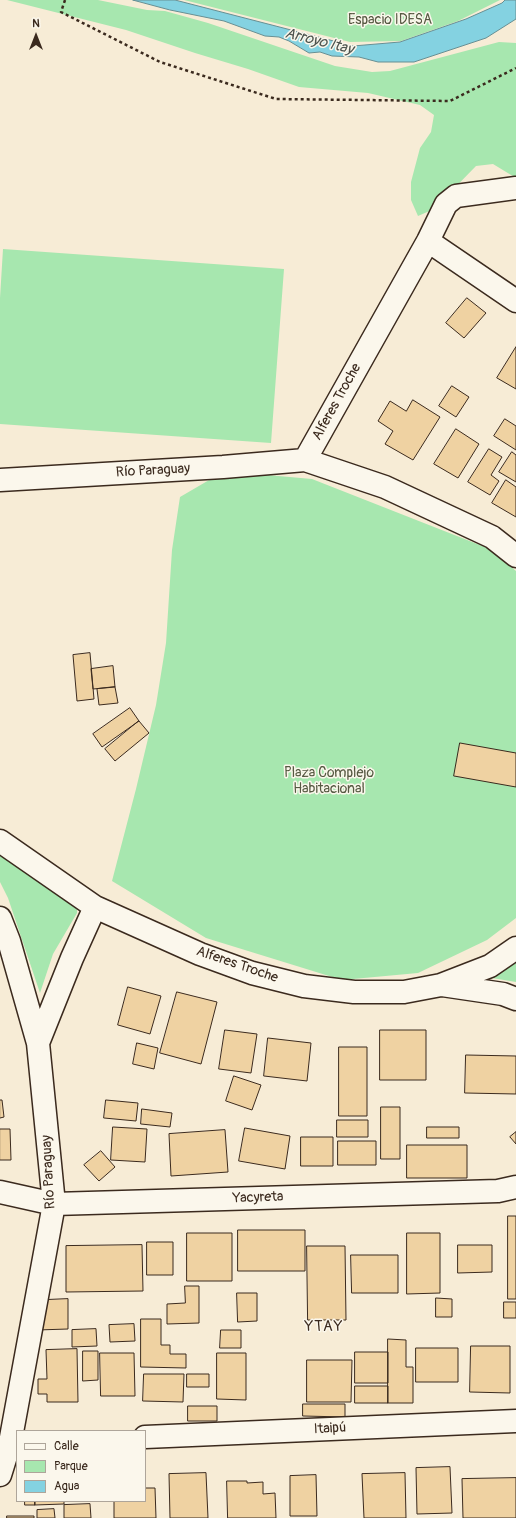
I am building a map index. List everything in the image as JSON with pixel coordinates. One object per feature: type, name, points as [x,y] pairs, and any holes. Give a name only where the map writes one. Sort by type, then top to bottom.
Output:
[{"type":"street","name":"Alferes Troche","points":[[305,460],[428,241],[446,204],[456,196],[516,188]]},
{"type":"street","points":[[428,241],[516,301]]},
{"type":"street","points":[[305,460],[385,487],[492,537],[516,556]]},
{"type":"street","name":"Río Paraguay","points":[[0,480],[223,467],[305,460]]},
{"type":"street","name":"Alferes Troche","points":[[0,842],[95,907],[200,954],[252,974],[304,986],[354,992],[397,992],[441,985],[490,966],[516,948]]},
{"type":"street","points":[[38,1043],[72,958],[95,907]]},
{"type":"street","name":"Río Paraguay","points":[[0,918],[9,941],[38,1043],[54,1204],[9,1442],[0,1475]]},
{"type":"street","points":[[441,985],[503,994],[516,999]]},
{"type":"street","name":"Yacyreta","points":[[0,1192],[54,1204],[498,1191],[516,1187]]},
{"type":"street","name":"Itaipú","points":[[146,1437],[516,1421]]},
{"type":"path","points":[[65,0],[61,12],[160,62],[276,99],[450,101],[516,68]]},
{"type":"green space","points":[[7,0],[98,0],[147,10],[165,11],[208,23],[335,66],[372,72],[390,71],[499,42],[516,43],[516,178],[493,164],[476,166],[434,209],[418,216],[411,200],[411,182],[420,148],[431,132],[434,115],[420,105],[368,93],[299,87],[126,30]]},
{"type":"green space","name":"Espacio IDESA","points":[[184,0],[500,0],[458,21],[401,41],[350,42]]},
{"type":"green space","points":[[3,249],[284,269],[271,443],[0,424],[0,298]]},
{"type":"green space","name":"Plaza Complejo Habitacional","points":[[256,474],[312,479],[490,549],[516,571],[516,918],[487,940],[418,973],[342,980],[206,938],[112,881],[156,705],[166,643],[172,550],[180,497],[216,476]]},
{"type":"green space","points":[[0,852],[77,908],[77,913],[53,954],[40,993],[8,898],[0,882]]},
{"type":"green space","points":[[516,961],[516,982],[492,978],[492,975]]},
{"type":"water","name":"Arroyo Itay","points":[[133,0],[175,0],[353,46],[400,42],[466,19],[502,3],[505,0],[516,0],[516,19],[486,38],[414,62],[378,62],[359,57],[332,56],[320,52],[309,53],[279,37],[265,36],[224,21],[170,10]]},
{"type":"building","points":[[467,298],[486,313],[464,338],[446,323]]},
{"type":"building","points":[[516,347],[516,389],[497,378]]},
{"type":"building","points":[[452,386],[469,397],[456,417],[439,406]]},
{"type":"building","points":[[413,400],[440,417],[413,460],[385,444],[393,431],[378,421],[390,401],[406,411]]},
{"type":"building","points":[[505,419],[516,426],[516,450],[494,436]]},
{"type":"building","points":[[456,429],[479,444],[458,478],[434,464]]},
{"type":"building","points":[[489,449],[502,457],[491,475],[499,481],[490,495],[468,482]]},
{"type":"building","points":[[512,452],[516,455],[516,482],[499,472]]},
{"type":"building","points":[[506,480],[516,487],[516,517],[492,503]]},
{"type":"building","points":[[90,653],[94,699],[77,701],[73,655]]},
{"type":"building","points":[[113,666],[115,687],[93,689],[91,669]]},
{"type":"building","points":[[115,687],[118,703],[99,705],[97,689]]},
{"type":"building","points":[[130,708],[139,721],[102,747],[93,734]]},
{"type":"building","points":[[139,721],[149,733],[115,761],[105,749]]},
{"type":"building","points":[[460,743],[516,753],[516,787],[454,776]]},
{"type":"building","points":[[128,987],[161,996],[150,1034],[118,1025]]},
{"type":"building","points":[[177,992],[217,1002],[201,1064],[160,1053]]},
{"type":"building","points":[[225,1030],[257,1034],[251,1073],[219,1069]]},
{"type":"building","points":[[380,1030],[426,1030],[426,1080],[380,1080]]},
{"type":"building","points":[[268,1038],[311,1043],[307,1081],[264,1076]]},
{"type":"building","points":[[137,1043],[158,1048],[154,1069],[133,1064]]},
{"type":"building","points":[[339,1047],[367,1047],[367,1116],[339,1116]]},
{"type":"building","points":[[466,1055],[516,1056],[516,1094],[465,1093]]},
{"type":"building","points":[[234,1076],[261,1085],[252,1110],[226,1101]]},
{"type":"building","points":[[0,1100],[2,1100],[4,1117],[0,1118]]},
{"type":"building","points":[[106,1100],[138,1103],[136,1121],[104,1118]]},
{"type":"building","points":[[381,1107],[400,1107],[400,1159],[381,1159]]},
{"type":"building","points":[[142,1109],[172,1113],[170,1127],[141,1124]]},
{"type":"building","points":[[337,1120],[368,1120],[368,1137],[337,1137]]},
{"type":"building","points":[[113,1127],[147,1129],[145,1162],[111,1160]]},
{"type":"building","points":[[427,1127],[459,1127],[459,1138],[427,1138]]},
{"type":"building","points":[[245,1128],[290,1136],[285,1169],[239,1161]]},
{"type":"building","points":[[0,1129],[10,1129],[11,1160],[0,1160]]},
{"type":"building","points":[[225,1130],[228,1172],[171,1176],[169,1134]]},
{"type":"building","points":[[516,1132],[516,1144],[510,1137]]},
{"type":"building","points":[[301,1137],[333,1137],[333,1166],[301,1166]]},
{"type":"building","points":[[338,1141],[376,1141],[376,1165],[338,1165]]},
{"type":"building","points":[[407,1145],[467,1145],[467,1178],[407,1178]]},
{"type":"building","points":[[101,1151],[115,1167],[99,1181],[84,1165]]},
{"type":"building","points":[[508,1216],[516,1216],[516,1299],[508,1299]]},
{"type":"building","points":[[238,1230],[305,1230],[305,1271],[238,1271]]},
{"type":"building","points":[[187,1233],[232,1233],[232,1281],[187,1281]]},
{"type":"building","points":[[407,1233],[440,1233],[440,1293],[407,1294]]},
{"type":"building","points":[[147,1242],[173,1242],[173,1275],[147,1275]]},
{"type":"building","points":[[142,1245],[143,1291],[66,1292],[66,1246]]},
{"type":"building","points":[[458,1245],[492,1245],[492,1272],[458,1273]]},
{"type":"building","points":[[307,1246],[345,1246],[346,1320],[308,1320]]},
{"type":"building","points":[[351,1255],[398,1255],[398,1293],[352,1293]]},
{"type":"building","points":[[185,1286],[199,1286],[199,1323],[167,1324],[167,1304],[185,1303]]},
{"type":"building","points":[[237,1293],[257,1293],[257,1321],[238,1322]]},
{"type":"building","points":[[436,1298],[452,1299],[452,1317],[436,1317]]},
{"type":"building","points":[[68,1299],[68,1329],[37,1330],[45,1300]]},
{"type":"building","points":[[504,1302],[516,1302],[516,1318],[504,1318]]},
{"type":"building","points":[[141,1319],[161,1319],[161,1345],[170,1345],[170,1354],[186,1354],[186,1368],[141,1367]]},
{"type":"building","points":[[134,1324],[135,1341],[110,1342],[109,1325]]},
{"type":"building","points":[[96,1329],[97,1346],[72,1347],[72,1330]]},
{"type":"building","points":[[221,1330],[241,1330],[241,1348],[220,1348]]},
{"type":"building","points":[[388,1339],[406,1340],[406,1367],[413,1367],[413,1403],[388,1403]]},
{"type":"building","points":[[471,1346],[510,1346],[510,1393],[470,1392]]},
{"type":"building","points":[[416,1348],[458,1348],[458,1382],[416,1382]]},
{"type":"building","points":[[77,1349],[78,1402],[47,1402],[47,1394],[38,1394],[38,1379],[47,1379],[46,1350]]},
{"type":"building","points":[[83,1351],[98,1351],[98,1380],[83,1381]]},
{"type":"building","points":[[355,1352],[388,1352],[388,1383],[355,1383]]},
{"type":"building","points":[[100,1353],[134,1353],[135,1396],[101,1396]]},
{"type":"building","points":[[217,1353],[246,1353],[246,1400],[217,1399]]},
{"type":"building","points":[[307,1360],[352,1360],[351,1402],[307,1402]]},
{"type":"building","points":[[144,1374],[184,1374],[183,1402],[143,1401]]},
{"type":"building","points":[[187,1374],[209,1374],[209,1387],[187,1387]]},
{"type":"building","points":[[355,1386],[388,1386],[388,1403],[355,1403]]},
{"type":"building","points":[[303,1404],[345,1404],[345,1417],[303,1416]]},
{"type":"building","points":[[188,1406],[217,1406],[217,1421],[188,1421]]},
{"type":"building","points":[[450,1467],[452,1513],[417,1514],[416,1468]]},
{"type":"building","points":[[206,1473],[208,1518],[170,1518],[169,1474]]},
{"type":"building","points":[[405,1473],[406,1518],[364,1518],[362,1474]]},
{"type":"building","points":[[316,1475],[317,1516],[290,1516],[290,1476]]},
{"type":"building","points":[[516,1478],[516,1518],[463,1518],[462,1479]]},
{"type":"building","points":[[227,1481],[247,1481],[247,1483],[263,1482],[263,1494],[275,1493],[276,1518],[228,1518]]},
{"type":"building","points":[[146,1488],[155,1488],[156,1518],[114,1518],[114,1502],[146,1502]]},
{"type":"building","points":[[25,1502],[35,1502],[35,1505],[25,1505]]},
{"type":"building","points":[[35,1502],[64,1502],[64,1504],[35,1505]]},
{"type":"building","points":[[90,1504],[91,1518],[64,1518],[64,1505]]},
{"type":"building","points":[[54,1509],[55,1518],[37,1518],[37,1510]]},
{"type":"building","points":[[7,1516],[34,1516],[34,1518],[7,1518]]},
{"type":"district","name":"YTAY","points":[[324,1327]]}]
